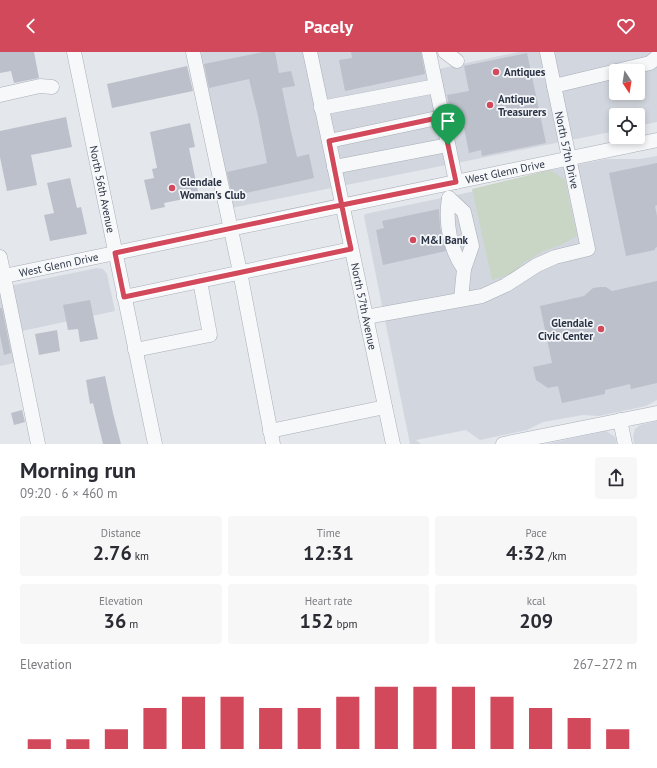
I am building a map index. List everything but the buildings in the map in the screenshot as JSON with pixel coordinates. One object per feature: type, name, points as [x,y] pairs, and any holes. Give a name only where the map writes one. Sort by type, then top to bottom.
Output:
[{"type":"street","name":"North 56th Avenue","points":[[74,52],[155,444]]},
{"type":"street","points":[[193,52],[240,272],[272,437],[385,407]]},
{"type":"street","name":"North 57th Avenue","points":[[310,52],[393,444]]},
{"type":"street","points":[[429,52],[456,182]]},
{"type":"street","points":[[445,52],[457,61]]},
{"type":"street","name":"North 57th Drive","points":[[461,299],[482,296],[506,285],[536,265],[555,257],[588,249],[547,52]]},
{"type":"street","points":[[554,86],[650,63],[657,57]]},
{"type":"street","points":[[0,95],[40,86],[52,87]]},
{"type":"street","points":[[321,108],[436,86]]},
{"type":"street","points":[[329,141],[442,117]]},
{"type":"street","name":"West Glenn Drive","points":[[2,276],[657,140]]},
{"type":"street","points":[[334,167],[448,145]]},
{"type":"street","points":[[366,317],[461,299],[464,269],[455,257],[446,215],[449,198]]},
{"type":"street","points":[[124,297],[351,249]]},
{"type":"street","points":[[0,257],[2,276],[38,444]]},
{"type":"street","points":[[135,350],[210,335],[200,281]]},
{"type":"street","points":[[506,444],[657,412]]},
{"type":"street","points":[[620,420],[625,444]]},
{"type":"shaded area","points":[[425,52],[429,71],[518,52],[657,52],[657,122],[645,125],[645,108],[609,108],[609,132],[231,208],[199,53]]},
{"type":"shaded area","points":[[657,156],[657,400],[646,406],[599,416],[583,415],[543,422],[527,430],[480,440],[466,430],[416,440],[421,444],[410,444],[364,216],[365,214],[519,182],[537,173],[606,159],[639,159]]},
{"type":"shaded area","points":[[97,268],[103,269],[107,274],[115,311],[22,331],[29,360],[0,366],[0,288]]},
{"type":"shaded area","points":[[657,421],[657,444],[634,444],[633,436],[635,429],[640,425]]},
{"type":"shaded area","points":[[606,431],[615,437],[617,444],[545,444]]},
{"type":"green space","points":[[550,170],[565,180],[577,236],[561,245],[543,251],[522,264],[515,273],[492,280],[472,189]]},
{"type":"place","name":"Antiques","points":[[496,72]]},
{"type":"place","name":"Antique Treasurers","points":[[490,105]]},
{"type":"place","name":"Glendale Woman's Club","points":[[172,188]]},
{"type":"place","name":"M&I Bank","points":[[413,240]]},
{"type":"place","name":"Glendale Civic Center","points":[[601,329]]},
{"type":"route","points":[[448,145],[442,117],[329,141],[342,205],[345,222],[351,249],[124,297],[115,253],[322,209],[342,205],[361,201],[456,182],[448,145]]}]
